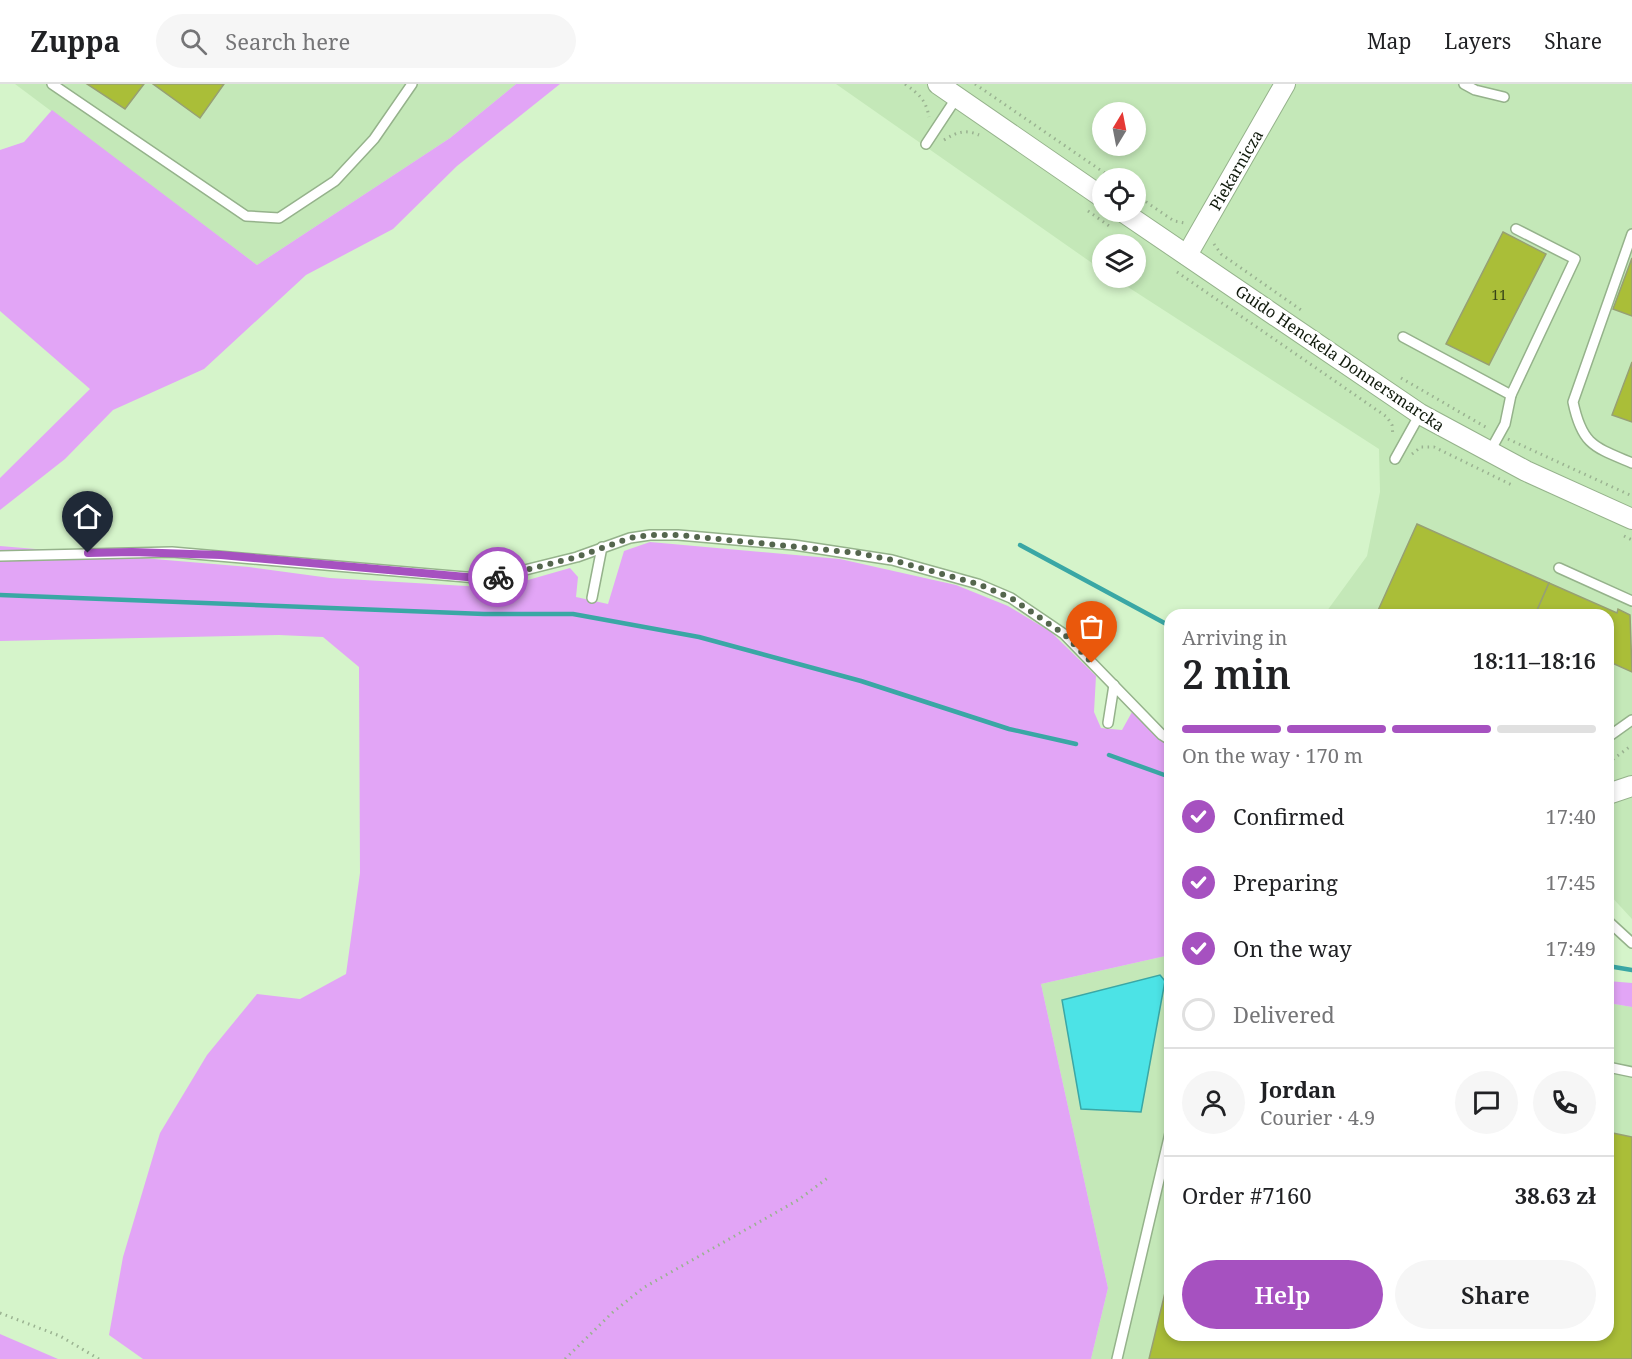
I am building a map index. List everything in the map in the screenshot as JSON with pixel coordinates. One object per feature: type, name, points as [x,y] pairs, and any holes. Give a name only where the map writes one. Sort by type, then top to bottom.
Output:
[{"type":"street","points":[[938,84],[1092,190]]},
{"type":"street","name":"Piekarnicza","points":[[1187,255],[1286,84]]},
{"type":"street","name":"Guido Henckela Donnersmarcka","points":[[1138,222],[1420,414],[1490,453],[1632,519]]},
{"type":"street","points":[[1614,792],[1632,786]]},
{"type":"lane","points":[[52,84],[246,216],[279,218],[335,182],[374,139],[412,84]]},
{"type":"lane","points":[[1464,84],[1474,90],[1503,97]]},
{"type":"lane","points":[[926,144],[957,98]]},
{"type":"lane","points":[[1490,453],[1505,424],[1511,395],[1575,259],[1516,229]]},
{"type":"lane","points":[[1632,234],[1573,402],[1578,427],[1596,447],[1632,463]]},
{"type":"lane","points":[[1403,337],[1511,395]]},
{"type":"lane","points":[[1395,459],[1420,414]]},
{"type":"lane","points":[[0,556],[172,552],[489,579],[577,557],[640,536],[678,535],[794,545],[892,560],[978,584],[1011,598],[1064,634],[1164,736]]},
{"type":"lane","points":[[592,598],[602,547]]},
{"type":"lane","points":[[1559,568],[1632,601]]},
{"type":"lane","points":[[1108,723],[1114,685]]},
{"type":"lane","points":[[1614,733],[1632,720]]},
{"type":"lane","points":[[1614,926],[1632,943]]},
{"type":"lane","points":[[1614,1068],[1632,1072]]},
{"type":"lane","points":[[1117,1359],[1164,1159]]},
{"type":"path","points":[[975,84],[1097,168]]},
{"type":"path","points":[[1146,202],[1174,221],[1188,223]]},
{"type":"path","points":[[1210,238],[1221,254],[1306,313]]},
{"type":"path","points":[[1401,378],[1429,396],[1535,453],[1632,496]]},
{"type":"path","points":[[1614,759],[1632,746]]},
{"type":"path","points":[[565,1359],[613,1312],[643,1288],[798,1200],[829,1177]]},
{"type":"path","points":[[0,1313],[60,1336],[99,1359]]},
{"type":"shaded area","points":[[15,84],[516,84],[450,138],[257,265]]},
{"type":"shaded area","points":[[516,84],[560,84],[457,166],[393,229],[306,275],[204,369],[113,410],[65,459],[0,510],[0,478],[90,389],[0,311],[0,150],[24,142],[52,110],[257,265],[450,138]]},
{"type":"shaded area","points":[[836,84],[1632,84],[1632,919],[1614,900],[1614,609],[1328,609],[1367,556],[1380,492],[1379,449],[1129,288],[1146,288],[1146,234],[1092,234],[1092,263]]},
{"type":"shaded area","points":[[650,542],[840,559],[956,585],[1008,606],[1051,632],[1096,676],[1094,712],[1101,728],[1122,730],[1132,712],[1164,741],[1164,956],[1041,984],[1108,1288],[1091,1359],[143,1359],[109,1335],[123,1257],[160,1133],[207,1055],[257,994],[300,999],[346,974],[360,873],[359,667],[323,637],[279,635],[0,641],[0,546],[249,567],[330,578],[500,588],[570,568],[578,577],[576,597],[608,604],[624,551]]},
{"type":"shaded area","points":[[1164,956],[1164,1341],[1614,1341],[1614,1004],[1632,1007],[1632,1359],[1091,1359],[1108,1288],[1041,984]]},
{"type":"shaded area","points":[[1614,982],[1632,983],[1632,1007],[1614,1004]]},
{"type":"shaded area","points":[[0,1334],[58,1359],[0,1359]]},
{"type":"water","points":[[1160,975],[1164,980],[1141,1112],[1081,1109],[1062,1000]]},
{"type":"building","points":[[87,84],[144,84],[125,109]]},
{"type":"building","points":[[153,84],[224,84],[200,118]]},
{"type":"building","points":[[1503,232],[1546,254],[1489,365],[1446,344]]},
{"type":"building","points":[[1632,258],[1632,316],[1613,309]]},
{"type":"building","points":[[1632,362],[1632,422],[1612,415]]},
{"type":"building","points":[[1417,524],[1549,583],[1538,609],[1379,609]]},
{"type":"building","points":[[1549,583],[1608,609],[1538,609]]},
{"type":"building","points":[[1618,609],[1630,615],[1632,672],[1614,664],[1614,612],[1617,613]]},
{"type":"building","points":[[1614,1133],[1632,1137],[1632,1359],[1149,1359],[1164,1297],[1164,1341],[1614,1341]]},
{"type":"waterway","points":[[1020,545],[1164,623]]},
{"type":"waterway","points":[[0,595],[484,614],[573,614],[699,637],[861,681],[1009,729],[1076,744]]},
{"type":"waterway","points":[[1109,755],[1164,775]]},
{"type":"waterway","points":[[1614,967],[1632,970]]},
{"type":"way so far","points":[[498,577],[577,557],[630,538],[650,535],[678,535],[794,545],[858,553],[978,584],[1011,598],[1064,634],[1092,663]]},
{"type":"route","points":[[88,553],[172,552],[489,579],[498,577]]}]
